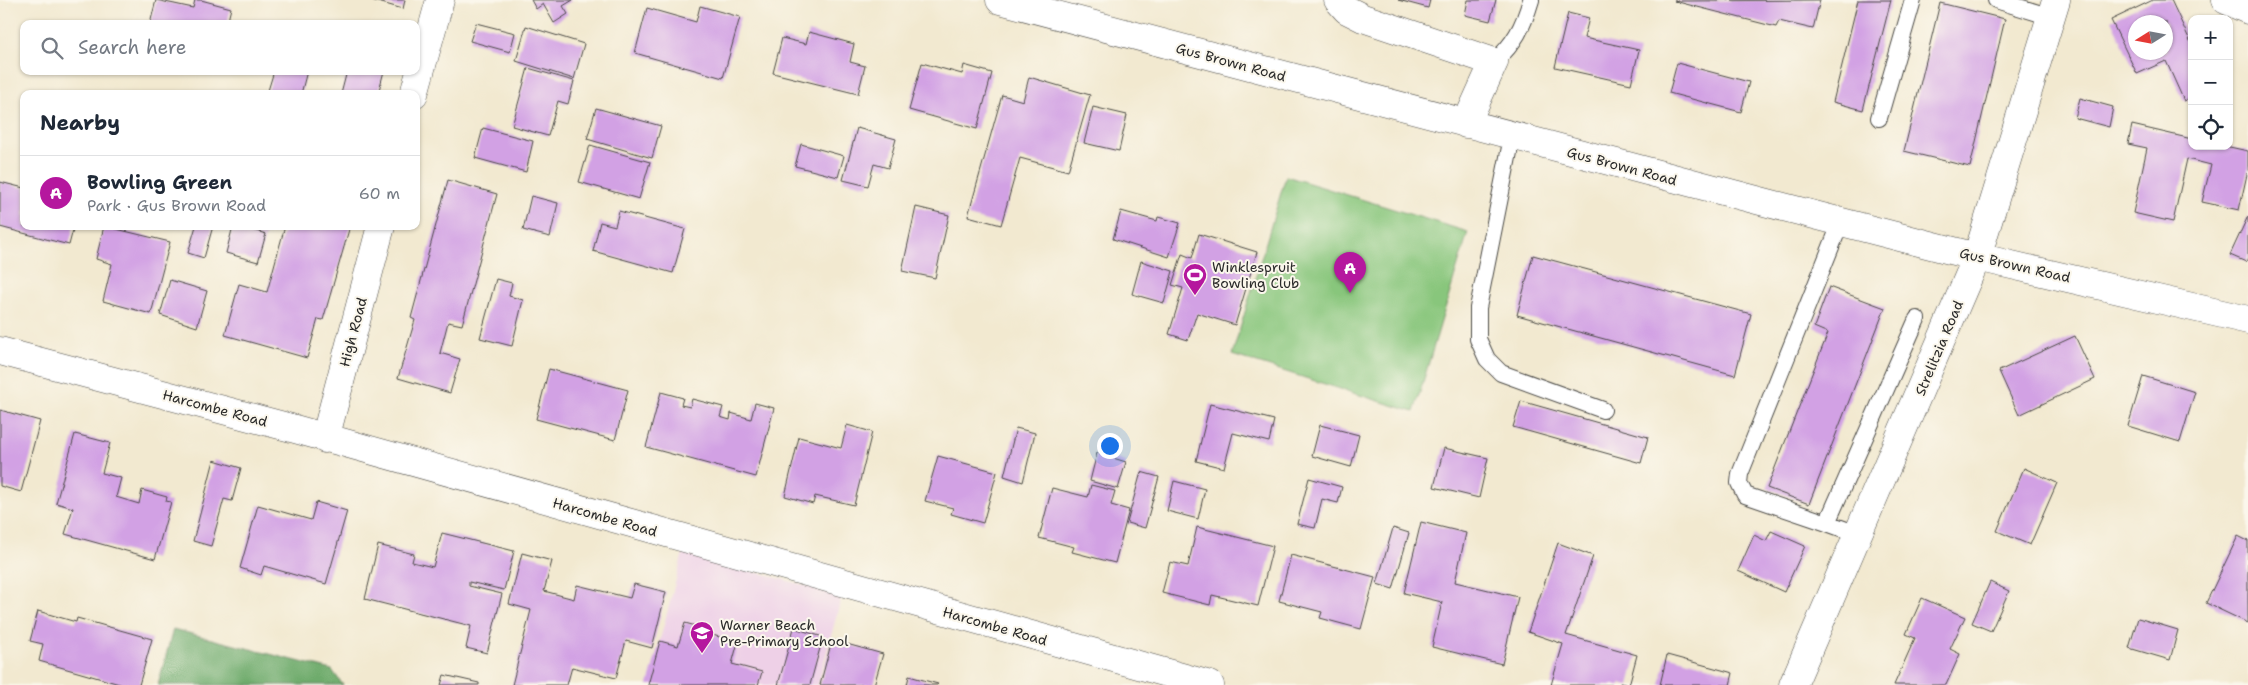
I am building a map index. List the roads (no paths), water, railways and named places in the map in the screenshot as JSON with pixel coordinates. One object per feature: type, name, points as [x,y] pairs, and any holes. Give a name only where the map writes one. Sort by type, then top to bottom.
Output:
[{"type":"street","points":[[420,72],[440,0]]},
{"type":"street","name":"Gus Brown Road","points":[[1000,0],[1512,137],[1841,222],[1978,257],[2248,320]]},
{"type":"street","points":[[1338,0],[1347,10],[1364,18],[1494,62],[1466,124]]},
{"type":"street","points":[[2226,0],[2248,10]]},
{"type":"street","name":"Strelitzia Road","points":[[1793,685],[1860,535],[1978,257],[2054,8]]},
{"type":"street","points":[[415,90],[419,75]]},
{"type":"street","name":"High Road","points":[[325,439],[380,230]]},
{"type":"street","name":"Harcombe Road","points":[[0,351],[325,439],[1210,685]]},
{"type":"lane","points":[[1494,62],[1510,48],[1524,23],[1531,0]]},
{"type":"lane","points":[[1878,118],[1913,0]]},
{"type":"lane","points":[[1996,0],[2054,8]]},
{"type":"lane","points":[[1512,137],[1478,308],[1478,339],[1487,359],[1501,373],[1603,410]]},
{"type":"lane","points":[[1841,222],[1752,443],[1739,483],[1745,495],[1860,535]]},
{"type":"lane","points":[[1827,524],[1917,319]]},
{"type":"place","name":"Bowling Green","points":[[1350,293]]},
{"type":"place","name":"Winklespruit Bowling Club","points":[[1195,296]]},
{"type":"place","name":"Warner Beach Pre-Primary School","points":[[702,654]]}]
